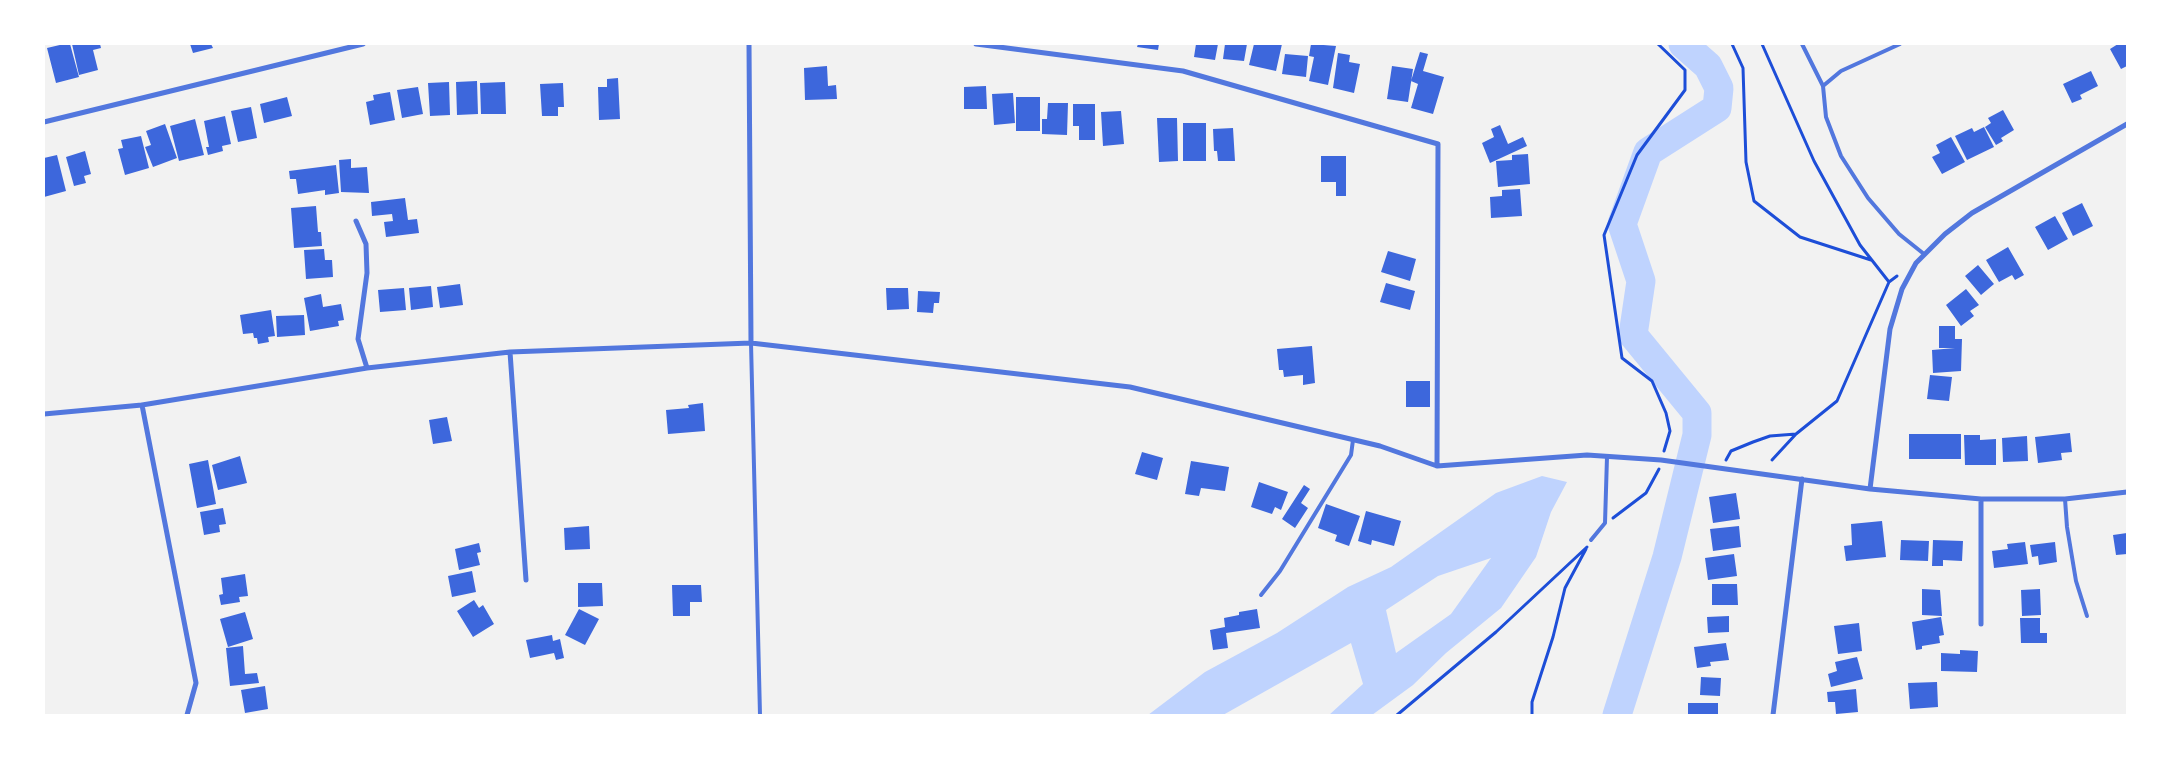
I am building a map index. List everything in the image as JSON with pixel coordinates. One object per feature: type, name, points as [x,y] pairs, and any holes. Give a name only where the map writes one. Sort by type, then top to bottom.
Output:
[{"type":"street","points":[[44,122],[362,44]]},
{"type":"street","points":[[748,44],[751,343]]},
{"type":"street","points":[[976,44],[1183,71],[1438,144],[1437,466]]},
{"type":"street","points":[[1870,489],[1890,329],[1907,278],[1924,254],[1950,229],[1972,213],[2127,124]]},
{"type":"street","points":[[356,221],[366,244],[366,274],[358,340],[367,368]]},
{"type":"street","points":[[44,414],[142,405],[367,368],[510,352],[751,343],[1130,387],[1380,446],[1437,466],[1587,455],[1672,461],[1870,489],[1981,499],[2065,499],[2127,492]]},
{"type":"street","points":[[510,352],[526,580]]},
{"type":"street","points":[[142,405],[196,683],[187,715]]},
{"type":"street","points":[[1773,715],[1802,479]]},
{"type":"street","points":[[1981,499],[1981,624]]},
{"type":"lane","points":[[1802,44],[1822,86],[1826,117],[1841,156],[1868,198],[1899,234],[1924,254]]},
{"type":"lane","points":[[1822,86],[1841,71],[1900,44]]},
{"type":"lane","points":[[751,343],[760,715]]},
{"type":"lane","points":[[1262,595],[1280,571],[1351,455],[1353,440]]},
{"type":"lane","points":[[1591,540],[1605,523],[1607,456]]},
{"type":"lane","points":[[2065,499],[2067,528],[2076,581],[2087,616]]},
{"type":"path","points":[[1605,523],[1646,493],[1657,476],[1670,431],[1666,413],[1652,381],[1622,358],[1604,235],[1637,155],[1685,90],[1685,70],[1658,44]]},
{"type":"path","points":[[1732,44],[1743,68],[1746,162],[1754,201],[1800,236],[1870,260]]},
{"type":"path","points":[[1762,44],[1814,162],[1860,246],[1889,282],[1837,401],[1796,434],[1772,460]]},
{"type":"path","points":[[1722,467],[1731,450],[1770,436],[1796,434]]},
{"type":"path","points":[[1397,715],[1496,632],[1587,546],[1565,588],[1553,637],[1532,702],[1532,715]]},
{"type":"water","points":[[1542,476],[1567,482],[1551,512],[1536,557],[1501,608],[1446,653],[1413,685],[1372,715],[1329,715],[1363,684],[1351,643],[1223,715],[1148,715],[1205,672],[1277,633],[1348,587],[1391,567],[1496,493]],"holes":[[[1491,558],[1451,614],[1396,653],[1386,610],[1438,576]]]},
{"type":"building","points":[[70,44],[79,77],[56,83],[47,48]]},
{"type":"building","points":[[72,44],[100,44],[101,48],[93,50],[98,70],[79,75]]},
{"type":"building","points":[[190,44],[211,44],[213,48],[193,53]]},
{"type":"building","points":[[1138,44],[1159,44],[1158,50],[1137,47]]},
{"type":"building","points":[[1196,44],[1218,44],[1215,60],[1194,57]]},
{"type":"building","points":[[1225,44],[1247,44],[1244,61],[1223,59]]},
{"type":"building","points":[[1254,44],[1282,44],[1276,71],[1249,65]]},
{"type":"building","points":[[1311,44],[1336,46],[1328,85],[1309,81],[1314,57],[1309,56]]},
{"type":"building","points":[[2118,44],[2127,44],[2127,66],[2121,69],[2110,49]]},
{"type":"building","points":[[1420,52],[1428,54],[1423,71],[1444,77],[1433,114],[1411,108],[1418,84],[1411,81]]},
{"type":"building","points":[[1338,53],[1350,55],[1349,62],[1360,64],[1354,93],[1333,88]]},
{"type":"building","points":[[1285,54],[1308,56],[1306,77],[1282,74]]},
{"type":"building","points":[[827,66],[828,86],[836,85],[837,99],[805,100],[804,68]]},
{"type":"building","points":[[1392,66],[1413,69],[1408,102],[1387,99]]},
{"type":"building","points":[[2091,71],[2098,86],[2080,95],[2082,99],[2072,103],[2063,84]]},
{"type":"building","points":[[618,78],[620,119],[599,120],[598,87],[607,87],[607,79]]},
{"type":"building","points":[[477,81],[478,114],[457,115],[456,82]]},
{"type":"building","points":[[449,82],[450,115],[430,116],[428,83]]},
{"type":"building","points":[[505,82],[506,114],[481,114],[480,83]]},
{"type":"building","points":[[563,83],[564,107],[558,107],[558,116],[542,116],[540,84]]},
{"type":"building","points":[[986,86],[987,109],[964,109],[964,87]]},
{"type":"building","points":[[418,87],[423,114],[402,118],[397,90]]},
{"type":"building","points":[[390,92],[395,120],[370,125],[366,102],[374,100],[373,95]]},
{"type":"building","points":[[1013,93],[1015,123],[994,125],[992,94]]},
{"type":"building","points":[[287,97],[292,116],[264,123],[260,104]]},
{"type":"building","points":[[1016,97],[1040,97],[1040,131],[1016,131]]},
{"type":"building","points":[[1048,103],[1068,103],[1067,135],[1042,134],[1042,119],[1047,119]]},
{"type":"building","points":[[1073,104],[1095,104],[1095,140],[1079,140],[1079,126],[1073,126]]},
{"type":"building","points":[[251,107],[257,138],[238,142],[231,111]]},
{"type":"building","points":[[2003,110],[2014,130],[2001,138],[2003,141],[1996,145],[1985,127],[1991,123],[1988,118]]},
{"type":"building","points":[[1121,111],[1124,144],[1103,146],[1101,112]]},
{"type":"building","points":[[225,116],[231,144],[222,146],[223,151],[208,155],[206,147],[209,147],[204,121]]},
{"type":"building","points":[[1157,118],[1177,118],[1178,161],[1159,162]]},
{"type":"building","points":[[195,119],[204,155],[179,161],[170,126]]},
{"type":"building","points":[[1183,123],[1206,123],[1206,161],[1183,161]]},
{"type":"building","points":[[165,124],[177,158],[153,167],[145,147],[151,145],[146,131]]},
{"type":"building","points":[[1500,125],[1508,144],[1523,137],[1527,146],[1490,163],[1482,143],[1494,137],[1491,129]]},
{"type":"building","points":[[1984,127],[1994,147],[1967,160],[1955,136],[1972,128],[1974,132]]},
{"type":"building","points":[[1233,128],[1235,161],[1218,161],[1217,151],[1214,151],[1213,129]]},
{"type":"building","points":[[141,136],[149,168],[125,175],[118,149],[123,148],[121,140]]},
{"type":"building","points":[[1951,137],[1965,162],[1942,174],[1932,157],[1940,153],[1936,145]]},
{"type":"building","points":[[85,151],[91,174],[84,176],[86,183],[74,186],[66,157]]},
{"type":"building","points":[[1528,154],[1530,184],[1498,187],[1496,161],[1512,160],[1512,155]]},
{"type":"building","points":[[57,155],[66,191],[44,197],[44,158]]},
{"type":"building","points":[[1321,156],[1346,156],[1346,196],[1336,196],[1336,182],[1321,182]]},
{"type":"building","points":[[351,159],[351,168],[367,167],[369,193],[341,192],[339,160]]},
{"type":"building","points":[[336,165],[339,193],[325,195],[325,190],[298,194],[296,179],[290,179],[289,171]]},
{"type":"building","points":[[1520,189],[1522,216],[1491,218],[1490,197],[1502,196],[1502,190]]},
{"type":"building","points":[[405,198],[408,220],[417,219],[419,233],[386,237],[384,222],[393,221],[392,214],[372,216],[371,202]]},
{"type":"building","points":[[2082,203],[2093,226],[2073,236],[2062,213]]},
{"type":"building","points":[[316,206],[318,232],[321,232],[322,246],[294,248],[291,208]]},
{"type":"building","points":[[2055,216],[2068,239],[2048,250],[2035,227]]},
{"type":"building","points":[[2008,247],[2024,275],[2015,280],[2012,275],[1999,282],[1986,260]]},
{"type":"building","points":[[324,249],[325,260],[332,260],[333,277],[306,279],[304,250]]},
{"type":"building","points":[[1388,251],[1416,259],[1410,281],[1381,272]]},
{"type":"building","points":[[1978,265],[1994,284],[1981,295],[1965,276]]},
{"type":"building","points":[[1386,283],[1415,291],[1410,310],[1380,302]]},
{"type":"building","points":[[460,284],[463,305],[440,308],[437,287]]},
{"type":"building","points":[[431,286],[433,307],[411,310],[409,288]]},
{"type":"building","points":[[404,288],[406,310],[380,312],[378,290]]},
{"type":"building","points":[[886,288],[908,288],[909,309],[887,310]]},
{"type":"building","points":[[1966,289],[1979,305],[1970,311],[1974,316],[1961,326],[1946,305]]},
{"type":"building","points":[[918,291],[940,292],[939,303],[934,303],[933,313],[917,312]]},
{"type":"building","points":[[321,294],[323,307],[341,304],[344,320],[338,321],[339,326],[310,331],[304,298]]},
{"type":"building","points":[[271,310],[275,336],[268,337],[269,342],[258,344],[257,338],[254,338],[253,333],[243,334],[240,315]]},
{"type":"building","points":[[304,315],[305,335],[277,337],[276,316]]},
{"type":"building","points":[[1939,326],[1955,326],[1955,339],[1962,339],[1961,371],[1933,373],[1932,350],[1955,348],[1939,348]]},
{"type":"building","points":[[1312,346],[1315,383],[1303,385],[1303,375],[1284,377],[1283,370],[1279,370],[1277,349]]},
{"type":"building","points":[[1930,375],[1952,377],[1949,401],[1927,399]]},
{"type":"building","points":[[1406,381],[1430,381],[1430,407],[1406,407]]},
{"type":"building","points":[[703,403],[705,431],[668,434],[666,410],[689,408],[688,405]]},
{"type":"building","points":[[447,417],[452,441],[433,444],[429,420]]},
{"type":"building","points":[[2070,433],[2072,452],[2061,453],[2062,460],[2038,463],[2035,437]]},
{"type":"building","points":[[1909,434],[1961,434],[1961,459],[1909,459]]},
{"type":"building","points":[[1964,435],[1980,435],[1980,440],[1996,439],[1996,465],[1965,465]]},
{"type":"building","points":[[2027,436],[2028,461],[2003,462],[2002,438]]},
{"type":"building","points":[[1142,452],[1163,458],[1157,480],[1135,474]]},
{"type":"building","points":[[240,456],[247,483],[218,490],[212,465]]},
{"type":"building","points":[[208,460],[216,504],[197,508],[189,464]]},
{"type":"building","points":[[1191,461],[1229,467],[1225,491],[1201,488],[1199,496],[1185,494]]},
{"type":"building","points":[[1259,482],[1288,492],[1281,510],[1275,507],[1272,514],[1251,507]]},
{"type":"building","points":[[1304,485],[1310,489],[1301,503],[1308,508],[1295,528],[1282,519]]},
{"type":"building","points":[[1736,493],[1740,519],[1713,523],[1709,497]]},
{"type":"building","points":[[1326,504],[1360,516],[1349,546],[1335,541],[1337,535],[1318,528]]},
{"type":"building","points":[[223,508],[226,524],[219,525],[220,532],[204,535],[200,512]]},
{"type":"building","points":[[1366,511],[1401,521],[1394,546],[1372,540],[1371,545],[1358,541]]},
{"type":"building","points":[[1882,521],[1886,557],[1846,561],[1844,546],[1852,545],[1851,524]]},
{"type":"building","points":[[589,526],[590,549],[565,550],[564,528]]},
{"type":"building","points":[[1739,526],[1741,547],[1713,551],[1710,529]]},
{"type":"building","points":[[2127,533],[2127,554],[2116,555],[2113,535]]},
{"type":"building","points":[[1901,540],[1929,541],[1928,561],[1900,560]]},
{"type":"building","points":[[1933,540],[1963,541],[1962,561],[1943,560],[1943,566],[1932,566]]},
{"type":"building","points":[[2025,542],[2028,564],[1994,568],[1992,551],[2008,549],[2007,544]]},
{"type":"building","points":[[2055,542],[2057,562],[2039,565],[2038,556],[2032,557],[2030,545]]},
{"type":"building","points":[[479,543],[481,552],[477,553],[480,565],[459,570],[455,549]]},
{"type":"building","points":[[1734,554],[1737,576],[1708,580],[1705,558]]},
{"type":"building","points":[[472,571],[476,592],[452,597],[448,576]]},
{"type":"building","points":[[245,574],[248,596],[239,597],[240,602],[221,605],[219,595],[223,594],[221,578]]},
{"type":"building","points":[[578,583],[602,583],[603,606],[578,607]]},
{"type":"building","points":[[1712,584],[1737,584],[1738,605],[1712,605]]},
{"type":"building","points":[[672,585],[701,585],[702,602],[690,602],[690,616],[673,616]]},
{"type":"building","points":[[1922,589],[1940,590],[1942,616],[1922,615]]},
{"type":"building","points":[[2040,589],[2041,615],[2022,616],[2021,590]]},
{"type":"building","points":[[474,600],[479,608],[483,605],[494,624],[473,637],[457,611]]},
{"type":"building","points":[[579,609],[599,619],[585,645],[565,635]]},
{"type":"building","points":[[1257,609],[1260,628],[1226,633],[1228,648],[1213,650],[1210,630],[1225,627],[1224,618],[1239,615],[1239,612]]},
{"type":"building","points":[[245,612],[253,639],[228,647],[220,619]]},
{"type":"building","points":[[1729,616],[1729,632],[1708,633],[1707,617]]},
{"type":"building","points":[[1941,617],[1944,635],[1939,636],[1940,643],[1922,646],[1922,649],[1916,650],[1912,622]]},
{"type":"building","points":[[2020,618],[2040,618],[2040,633],[2047,633],[2047,643],[2021,643]]},
{"type":"building","points":[[1859,623],[1862,651],[1838,654],[1834,626]]},
{"type":"building","points":[[552,635],[553,641],[560,639],[564,658],[556,660],[554,653],[530,658],[526,640]]},
{"type":"building","points":[[1726,643],[1729,660],[1710,662],[1711,666],[1697,668],[1694,647]]},
{"type":"building","points":[[243,646],[245,674],[257,673],[259,683],[230,686],[226,648]]},
{"type":"building","points":[[1960,650],[1978,651],[1977,672],[1941,671],[1941,653],[1960,654]]},
{"type":"building","points":[[1857,657],[1863,679],[1831,687],[1828,674],[1837,671],[1835,662]]},
{"type":"building","points":[[1701,677],[1721,678],[1720,696],[1700,695]]},
{"type":"building","points":[[1937,682],[1938,707],[1910,709],[1908,683]]},
{"type":"building","points":[[265,686],[268,709],[245,713],[241,690]]},
{"type":"building","points":[[1856,689],[1858,712],[1836,714],[1835,702],[1828,702],[1827,692]]},
{"type":"building","points":[[1688,703],[1718,703],[1718,715],[1688,715]]},
{"type":"waterway","points":[[1617,715],[1667,557],[1697,435],[1697,413],[1633,335],[1641,281],[1622,224],[1648,152],[1717,108],[1719,88],[1708,66],[1683,44]]}]
